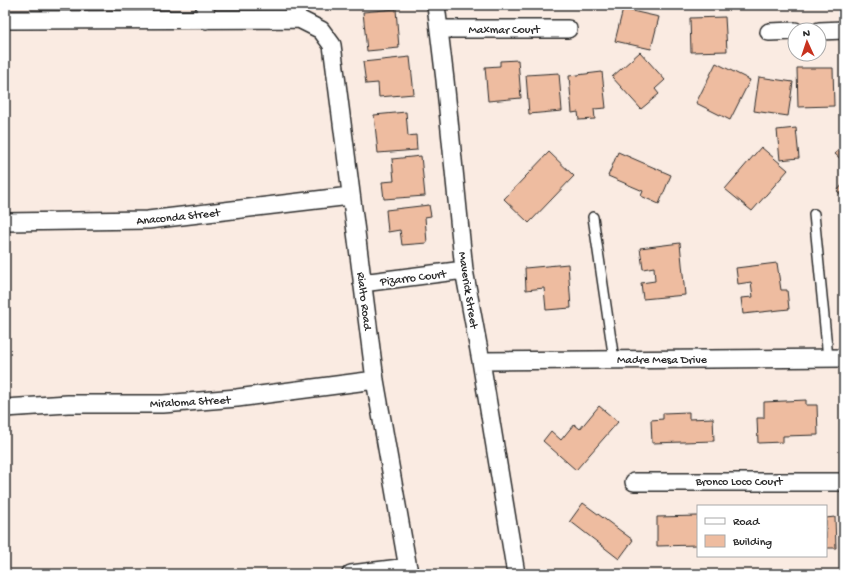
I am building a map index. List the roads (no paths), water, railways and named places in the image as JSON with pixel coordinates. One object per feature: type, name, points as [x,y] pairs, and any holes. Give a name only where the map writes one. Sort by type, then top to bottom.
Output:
[{"type":"street","name":"Maverick Street","points":[[436,5],[464,270],[481,361],[516,574]]},
{"type":"street","points":[[5,20],[206,12]]},
{"type":"street","name":"Rialto Road","points":[[206,12],[299,19],[321,30],[332,45],[350,196],[375,380],[408,571]]},
{"type":"street","name":"Maxmar Court","points":[[439,29],[568,30]]},
{"type":"street","points":[[827,31],[844,30]]},
{"type":"street","points":[[769,32],[787,31]]},
{"type":"street","name":"Anaconda Street","points":[[5,222],[148,220],[350,196]]},
{"type":"street","name":"Pizarro Court","points":[[362,283],[464,270]]},
{"type":"street","name":"Madre Mesa Drive","points":[[481,361],[836,358]]},
{"type":"street","name":"Miraloma Street","points":[[5,408],[68,404],[163,404],[237,398],[375,380]]},
{"type":"street","name":"Bronco Loco Court","points":[[634,482],[844,482]]},
{"type":"street","points":[[351,574],[408,571]]},
{"type":"lane","points":[[814,214],[836,358]]},
{"type":"lane","points":[[593,217],[614,360]]}]
